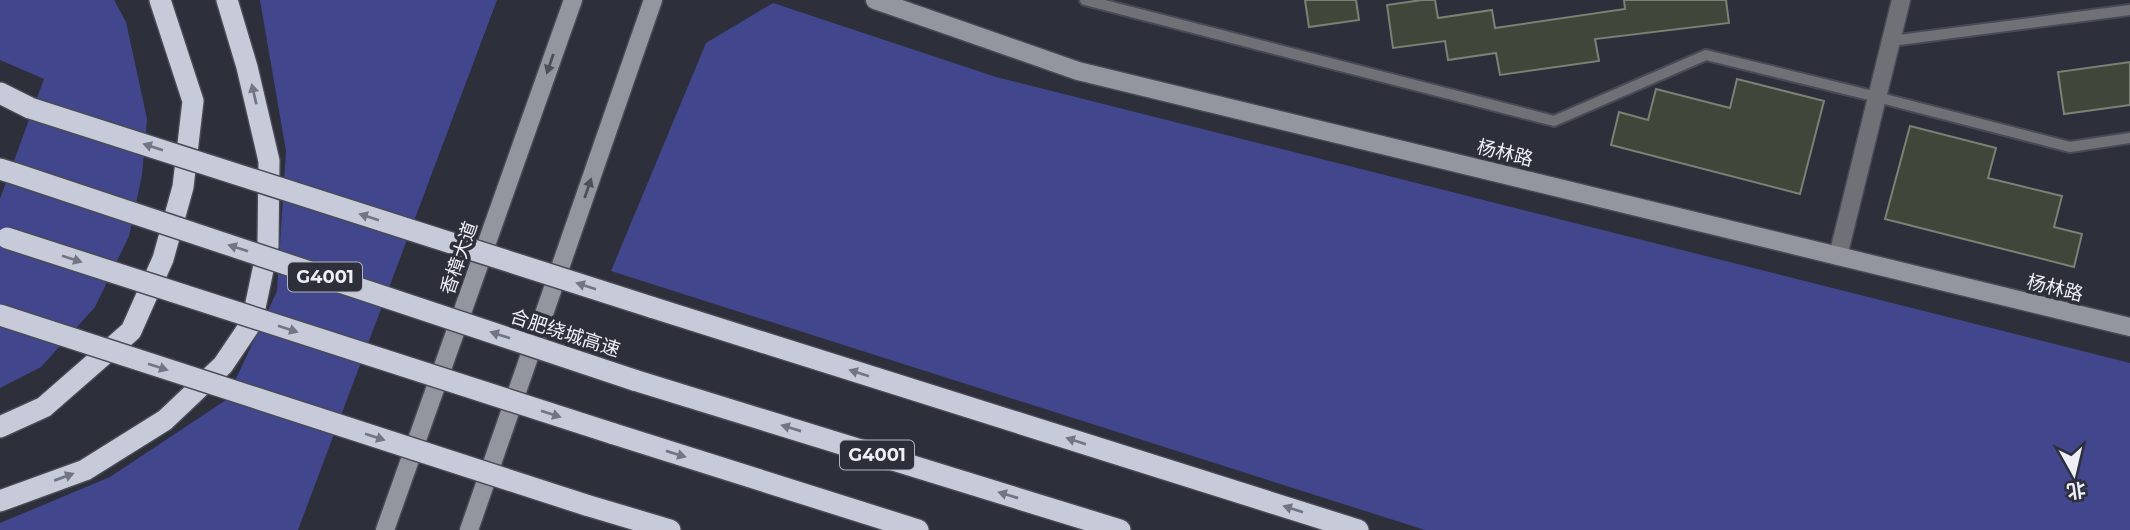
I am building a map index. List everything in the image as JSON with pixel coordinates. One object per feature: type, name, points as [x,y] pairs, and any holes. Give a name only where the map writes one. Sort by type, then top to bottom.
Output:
[{"type":"highway","points":[[0,427],[44,407],[131,331],[163,259],[183,187],[193,101],[160,0]]},
{"type":"highway","points":[[0,500],[85,470],[165,420],[223,365],[252,322],[268,246],[269,161],[247,66],[227,0]]},
{"type":"highway","points":[[0,93],[30,108],[1358,530]]},
{"type":"highway","name":"合肥绕城高速","points":[[8,171],[634,380],[1120,530]]},
{"type":"highway","points":[[4,236],[918,530]]},
{"type":"highway","points":[[0,315],[670,530]]},
{"type":"street","name":"香樟大道","points":[[385,530],[573,0]]},
{"type":"street","points":[[469,530],[653,0]]},
{"type":"street","name":"杨林路","points":[[875,0],[1078,71],[2130,327]]},
{"type":"street","points":[[1838,256],[1901,0]]},
{"type":"lane","points":[[1085,0],[1554,121],[1706,55],[2070,148],[2130,138]]},
{"type":"lane","points":[[1891,41],[2130,10]]},
{"type":"shaded area","points":[[0,0],[114,0],[126,22],[147,119],[142,175],[129,236],[95,307],[41,367],[0,388],[0,199],[44,79],[0,60]]},
{"type":"shaded area","points":[[260,0],[497,0],[298,530],[0,530],[0,523],[110,477],[226,400],[277,291],[286,151]]},
{"type":"shaded area","points":[[773,3],[996,77],[2130,363],[2130,530],[1425,530],[611,271],[706,43]]},
{"type":"building","points":[[1305,0],[1356,0],[1359,20],[1309,27]]},
{"type":"building","points":[[1435,0],[1438,18],[1492,10],[1495,28],[1625,9],[1624,0],[1726,0],[1729,23],[1595,39],[1599,61],[1500,75],[1496,53],[1448,60],[1445,41],[1393,48],[1387,5]]},
{"type":"building","points":[[2130,62],[2130,105],[2064,114],[2058,72]]},
{"type":"building","points":[[1737,79],[1824,101],[1800,194],[1611,145],[1619,112],[1648,120],[1656,89],[1730,108]]},
{"type":"building","points":[[1910,126],[1996,148],[1988,178],[2062,196],[2054,227],[2082,234],[2074,267],[1885,219]]}]
